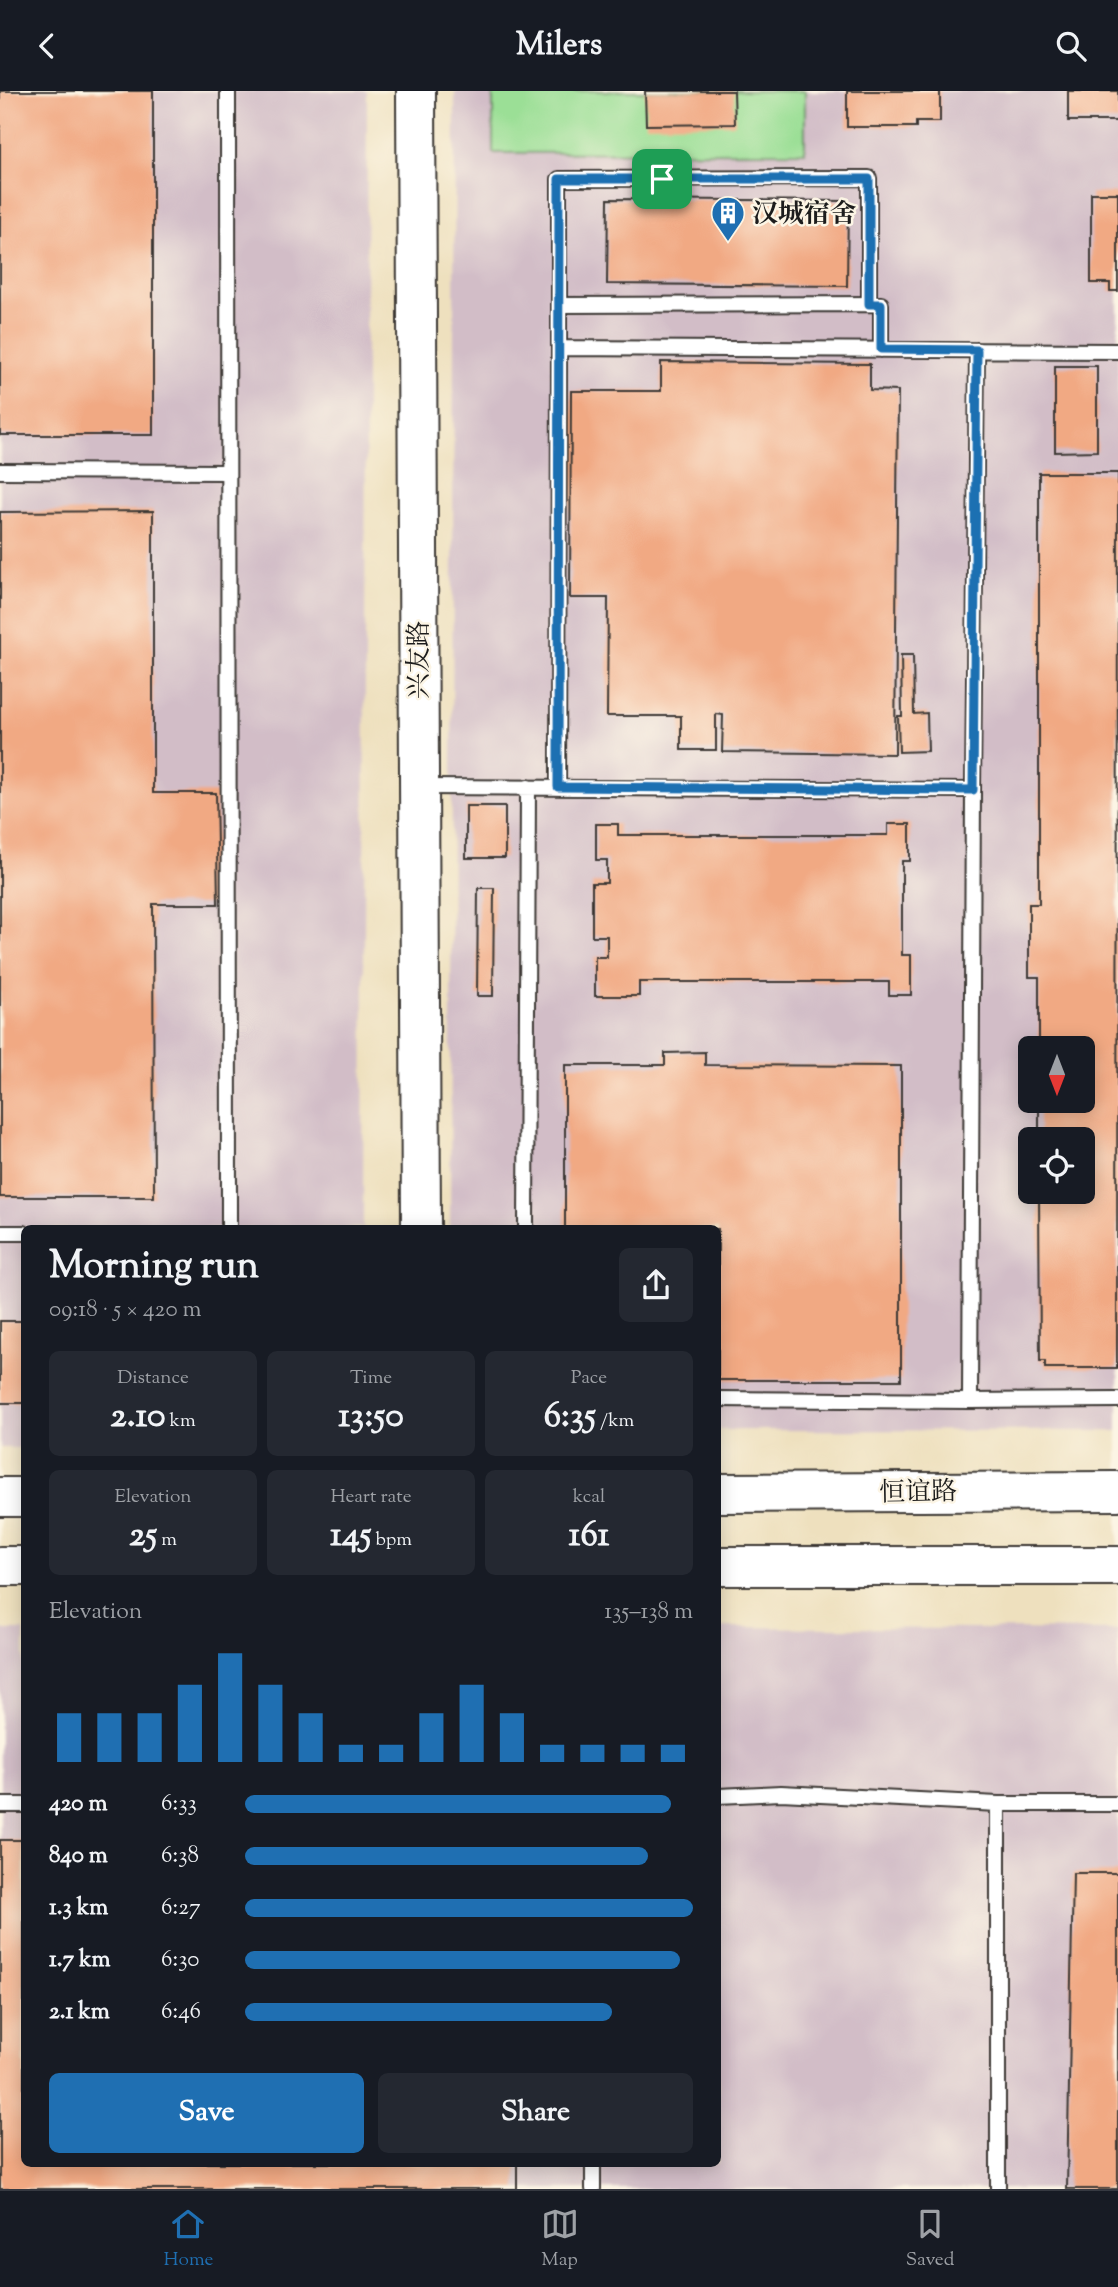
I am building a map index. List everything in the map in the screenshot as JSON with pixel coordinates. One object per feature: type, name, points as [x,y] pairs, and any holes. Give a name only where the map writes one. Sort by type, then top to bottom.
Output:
[{"type":"street","name":"兴友路","points":[[416,91],[421,1225]]},
{"type":"street","name":"恒谊路","points":[[721,1493],[1118,1491]]},
{"type":"street","points":[[0,1497],[21,1497]]},
{"type":"street","points":[[0,1566],[21,1566]]},
{"type":"street","points":[[721,1566],[1118,1566]]},
{"type":"lane","points":[[228,91],[229,1225]]},
{"type":"lane","points":[[558,787],[559,179],[869,179],[869,304]]},
{"type":"lane","points":[[559,305],[881,304],[881,349]]},
{"type":"lane","points":[[559,348],[1118,351]]},
{"type":"lane","points":[[970,1401],[977,350]]},
{"type":"lane","points":[[0,471],[228,472]]},
{"type":"lane","points":[[419,787],[973,790]]},
{"type":"lane","points":[[526,1225],[528,787]]},
{"type":"lane","points":[[0,1233],[21,1233]]},
{"type":"lane","points":[[721,1399],[1118,1399]]},
{"type":"lane","points":[[721,1795],[781,1793],[998,1804],[1118,1804]]},
{"type":"lane","points":[[998,1804],[998,2189]]},
{"type":"lane","points":[[0,1805],[21,1805]]},
{"type":"lane","points":[[593,2167],[593,2189]]},
{"type":"shaded area","points":[[0,91],[367,91],[363,1225],[21,1225],[21,1448],[0,1448]]},
{"type":"shaded area","points":[[455,91],[1118,91],[1118,1431],[721,1430],[721,1225],[450,1225]]},
{"type":"shaded area","points":[[721,1627],[1118,1630],[1118,2189],[0,2189],[0,1630],[21,1630],[21,2167],[721,2167]]},
{"type":"green space","points":[[493,91],[805,91],[805,152],[493,153]]},
{"type":"building","points":[[0,91],[153,91],[153,435],[0,435]]},
{"type":"building","points":[[645,91],[734,91],[735,124],[646,125]]},
{"type":"building","points":[[847,91],[940,91],[940,122],[916,122],[916,127],[847,127]]},
{"type":"building","points":[[1068,91],[1118,91],[1118,121],[1068,121]]},
{"type":"building","points":[[1091,193],[1118,193],[1118,291],[1110,291],[1110,283],[1091,283]]},
{"type":"building","name":"汉城宿舍","points":[[608,199],[848,201],[847,286],[607,284]]},
{"type":"building","points":[[661,362],[870,364],[870,390],[898,391],[895,754],[722,752],[723,715],[716,714],[716,750],[681,750],[681,716],[607,716],[608,598],[570,598],[571,391],[661,391]]},
{"type":"building","points":[[1055,366],[1097,366],[1097,451],[1055,452]]},
{"type":"building","points":[[1039,473],[1118,473],[1117,1368],[1045,1368],[1045,1361],[1040,1361],[1039,1204],[1095,1204],[1095,1127],[1039,1127],[1039,1113],[1096,1113],[1096,1036],[1039,1036],[1039,977],[1029,977],[1029,904],[1039,904]]},
{"type":"building","points":[[153,511],[153,793],[216,793],[218,904],[153,904],[154,1197],[0,1197],[0,512]]},
{"type":"building","points":[[901,655],[913,655],[914,714],[927,713],[928,751],[899,752],[898,716],[902,716]]},
{"type":"building","points":[[466,806],[505,806],[505,858],[466,858]]},
{"type":"building","points":[[596,824],[618,824],[618,835],[888,835],[888,824],[910,824],[910,861],[902,861],[902,955],[911,955],[911,995],[889,995],[889,982],[639,982],[639,996],[595,996],[595,957],[607,957],[607,936],[592,936],[592,883],[607,883],[607,860],[596,860]]},
{"type":"building","points":[[478,888],[494,888],[493,996],[477,996]]},
{"type":"building","points":[[705,1052],[705,1065],[901,1066],[901,1380],[721,1380],[721,1225],[565,1225],[565,1065],[665,1065],[665,1053]]},
{"type":"building","points":[[0,1321],[21,1321],[21,1403],[0,1403]]},
{"type":"building","points":[[0,1840],[21,1840],[21,2167],[517,2167],[517,2189],[0,2189]]},
{"type":"building","points":[[1073,1873],[1118,1873],[1118,2189],[1067,2189]]},
{"type":"place","name":"汉城宿舍","points":[[728,243]]},
{"type":"route","points":[[559,179],[662,179],[869,179],[869,304],[881,304],[881,349],[977,350],[973,790],[558,787],[559,179]]}]
